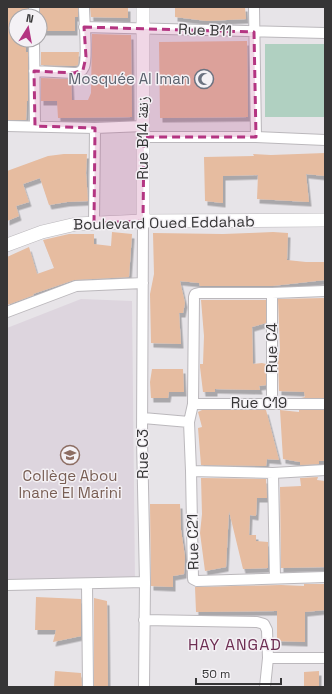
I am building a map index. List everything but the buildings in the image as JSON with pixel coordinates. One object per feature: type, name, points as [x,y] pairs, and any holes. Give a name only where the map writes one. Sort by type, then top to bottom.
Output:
[{"type":"street","points":[[34,71],[74,73],[82,70],[85,65],[86,57],[84,7]]},
{"type":"street","name":"Rue B14 زنقة","points":[[143,7],[144,221]]},
{"type":"street","points":[[254,7],[256,137]]},
{"type":"street","name":"Rue B11","points":[[84,27],[325,33]]},
{"type":"street","points":[[34,48],[35,126]]},
{"type":"street","points":[[7,126],[95,128],[144,132],[325,140]]},
{"type":"street","points":[[94,223],[95,128]]},
{"type":"street","name":"Boulevard Oued Eddahab","points":[[7,245],[59,227],[94,223],[144,221],[325,220]]},
{"type":"street","name":"Rue C3","points":[[144,221],[144,687]]},
{"type":"street","points":[[7,312],[76,286],[143,283]]},
{"type":"street","points":[[272,293],[325,291]]},
{"type":"street","name":"Rue C21","points":[[272,293],[199,293],[195,294],[194,297],[193,404],[189,422],[192,471],[193,578],[197,581],[325,577]]},
{"type":"street","name":"Rue C4","points":[[272,293],[272,403]]},
{"type":"street","name":"Rue C19","points":[[193,404],[325,404]]},
{"type":"street","points":[[143,418],[189,422]]},
{"type":"street","points":[[192,471],[273,473],[325,470]]},
{"type":"street","points":[[273,473],[275,578]]},
{"type":"street","points":[[7,585],[145,582]]},
{"type":"street","points":[[87,584],[88,687]]},
{"type":"street","points":[[144,620],[257,622],[264,624],[267,630],[268,658],[265,687]]},
{"type":"street","points":[[268,658],[325,658]]},
{"type":"highlighted area","points":[[84,27],[254,32],[256,137],[144,137],[143,221],[94,223],[95,128],[35,126],[34,71],[74,73],[83,70],[86,57]]},
{"type":"shaded area","name":"Collège Abou Inane El Marini","points":[[81,299],[132,301],[135,582],[7,583],[7,328]]},
{"type":"green space","points":[[265,44],[325,44],[325,117],[265,117]]},
{"type":"place","name":"Mosquée Al Iman","points":[[204,79]]},
{"type":"place","name":"Collège Abou Inane El Marini","points":[[70,455]]},
{"type":"district","name":"HAY ANGAD","points":[[235,644]]}]
